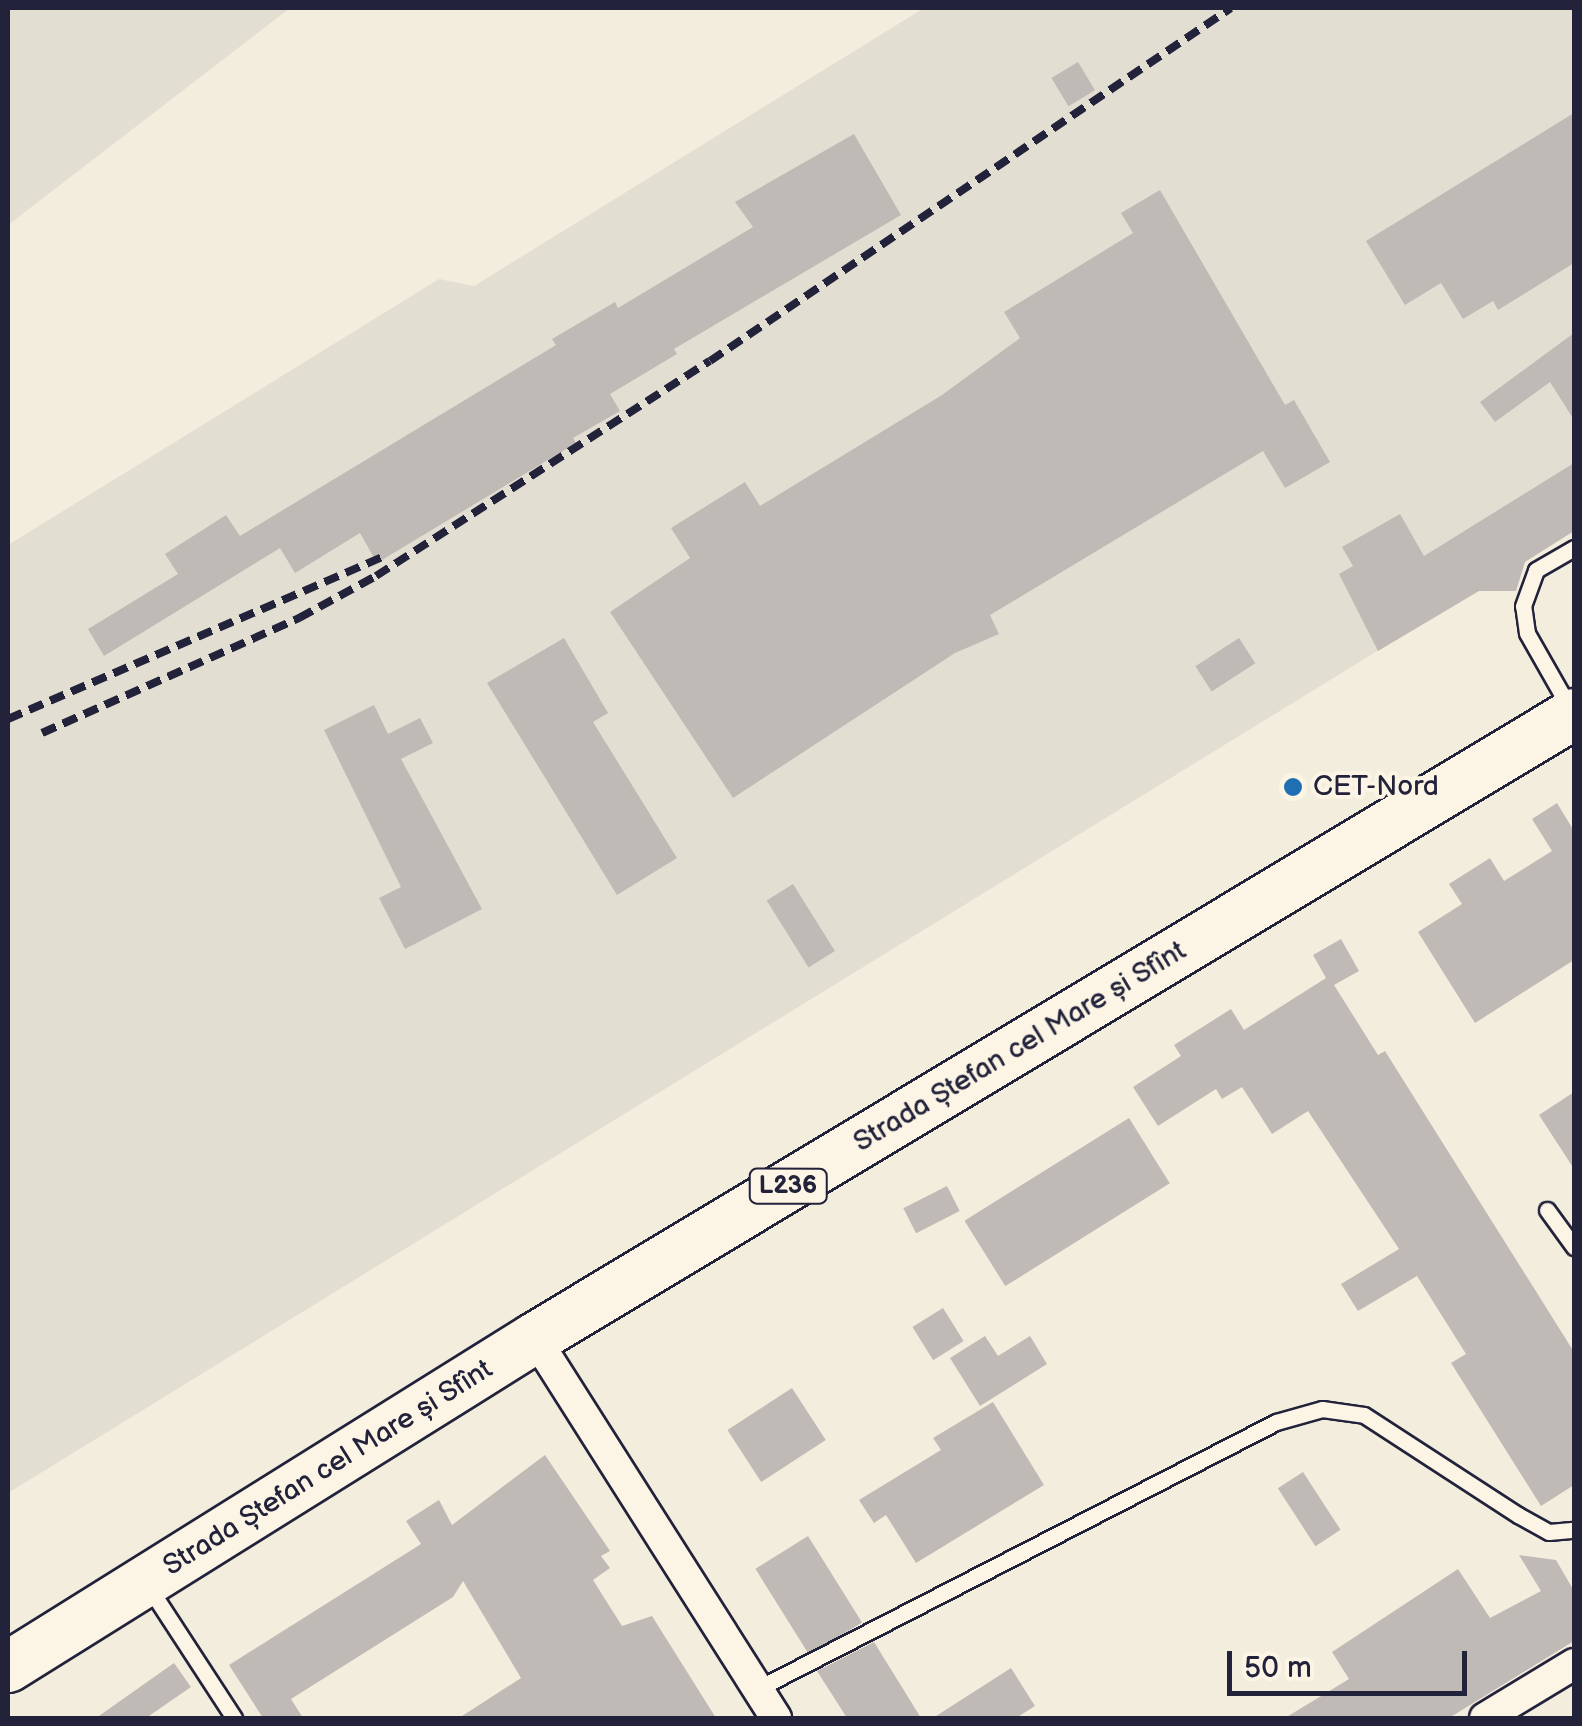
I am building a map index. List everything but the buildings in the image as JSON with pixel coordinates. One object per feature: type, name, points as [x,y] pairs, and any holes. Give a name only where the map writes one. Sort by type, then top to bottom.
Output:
[{"type":"main road","name":"Strada Ștefan cel Mare și Sfînt","points":[[8,1667],[536,1338],[1574,715]]},
{"type":"street","points":[[536,1338],[776,1718]]},
{"type":"street","points":[[1485,1718],[1574,1664]]},
{"type":"lane","points":[[1574,548],[1536,570],[1525,588],[1523,622],[1574,715]]},
{"type":"lane","points":[[1547,1210],[1574,1248]]},
{"type":"lane","points":[[757,1689],[1276,1422],[1322,1409],[1364,1416],[1549,1532],[1574,1530]]},
{"type":"lane","points":[[145,1581],[234,1718]]},
{"type":"shaded area","points":[[8,8],[290,8],[8,225]]},
{"type":"shaded area","name":"CET-Nord","points":[[924,8],[1574,8],[1574,530],[8,1493],[8,545],[439,279],[474,286]]},
{"type":"railway","points":[[42,733],[299,618],[376,576],[710,361],[1231,8]]},
{"type":"railway","points":[[8,719],[384,556]]},
{"type":"place","name":"CET-Nord","points":[[1293,787]]}]
